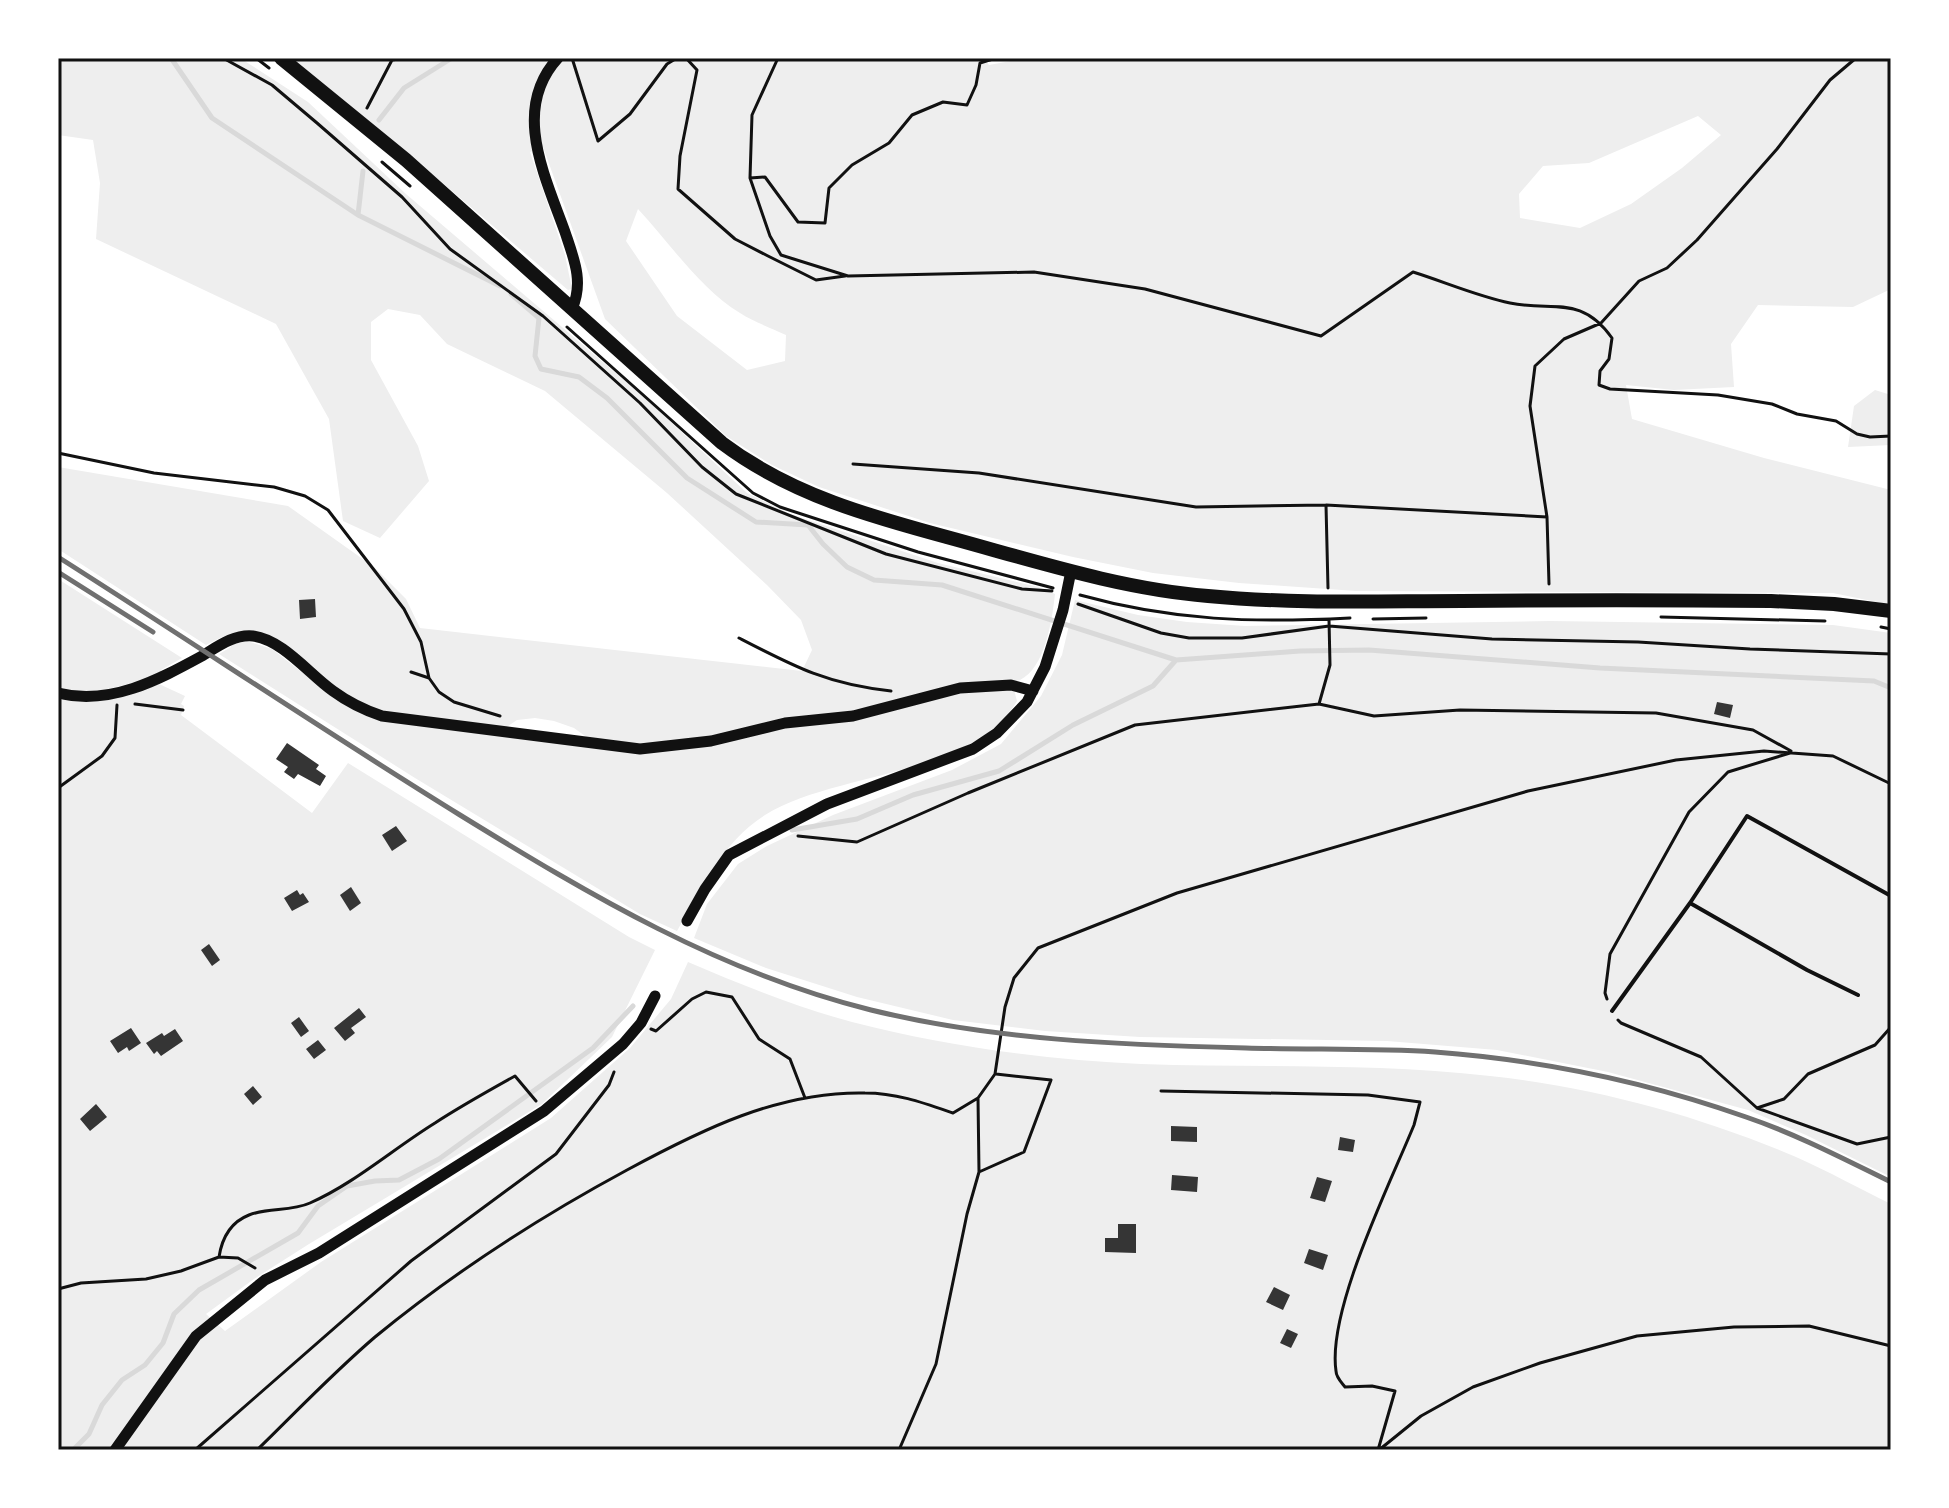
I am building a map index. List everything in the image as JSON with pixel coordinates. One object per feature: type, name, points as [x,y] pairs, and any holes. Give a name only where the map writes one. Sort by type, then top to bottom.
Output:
[{"type":"main road","points":[[276,64],[358,121],[406,160],[750,465],[786,484],[875,517],[1071,571],[1156,590],[1207,596],[1329,602],[1771,601],[1891,611]]},
{"type":"street","points":[[558,58],[542,79],[533,123],[534,137],[576,264],[578,289],[572,309]]},
{"type":"street","points":[[687,921],[729,855],[827,804],[973,749],[1012,719],[1033,691],[1051,652],[1071,571]]},
{"type":"street","points":[[58,693],[92,698],[134,688],[164,676],[228,641],[247,636],[264,639],[340,696],[382,716],[622,749],[682,745],[785,723],[853,716],[960,688],[1011,685],[1033,691]]},
{"type":"street","points":[[115,1450],[196,1336],[265,1280],[319,1253],[544,1111],[623,1044],[641,1023],[655,996]]},
{"type":"lane","points":[[1612,1011],[1690,903],[1747,816],[1891,896]]},
{"type":"lane","points":[[1690,903],[1807,970],[1858,995]]},
{"type":"path","points":[[223,58],[272,85],[317,123],[402,197],[450,249],[543,316],[640,403],[702,467],[736,494],[886,554],[1022,589],[1067,592],[1078,604],[1161,633],[1189,638],[1242,638],[1329,626],[1492,639],[1638,642],[1891,654]]},
{"type":"path","points":[[256,58],[276,64]]},
{"type":"path","points":[[358,121],[392,60],[405,58]]},
{"type":"path","points":[[572,58],[598,141],[630,114],[667,64],[677,58]]},
{"type":"path","points":[[686,58],[697,70],[680,156],[678,189],[735,239],[816,280],[848,276],[1034,272],[1145,289],[1321,336],[1413,272],[1511,303],[1582,309],[1601,323],[1612,338],[1609,359],[1600,371],[1599,385],[1610,389],[1743,399],[1836,421],[1857,434],[1891,436]]},
{"type":"path","points":[[778,58],[752,115],[750,178],[770,236],[781,255],[848,276]]},
{"type":"path","points":[[750,178],[765,177],[798,222],[825,223],[829,188],[852,165],[889,143],[912,115],[943,102],[967,105],[976,85],[980,63],[996,58]]},
{"type":"path","points":[[1550,600],[1547,517],[1530,406],[1535,366],[1564,339],[1601,323],[1639,281],[1667,268],[1697,240],[1777,149],[1830,80],[1856,58]]},
{"type":"path","points":[[382,163],[415,191]]},
{"type":"path","points":[[564,324],[753,493],[780,507],[918,552],[1140,609],[1215,620],[1293,622],[1432,618]]},
{"type":"path","points":[[58,453],[154,473],[274,487],[305,496],[328,510],[404,609],[421,642],[429,678],[439,692],[454,702],[502,716]]},
{"type":"path","points":[[853,464],[979,473],[1196,507],[1400,507],[1547,517]]},
{"type":"path","points":[[1326,505],[1329,602]]},
{"type":"path","points":[[1660,617],[1832,621]]},
{"type":"path","points":[[1872,625],[1891,629]]},
{"type":"path","points":[[1319,704],[1330,665],[1329,632]]},
{"type":"path","points":[[739,638],[802,671],[851,686],[899,691]]},
{"type":"path","points":[[411,672],[429,678]]},
{"type":"path","points":[[798,836],[857,842],[1135,725],[1319,704],[1374,716],[1460,710],[1656,713],[1753,730],[1793,752]]},
{"type":"path","points":[[58,788],[102,756],[115,738],[117,705],[156,705],[183,710]]},
{"type":"path","points":[[257,1450],[374,1338],[534,1221],[698,1132],[780,1103],[805,1098],[864,1092],[900,1095],[953,1113],[978,1098],[995,1074],[1005,1007],[1014,978],[1038,948],[1177,893],[1528,791],[1676,760],[1764,751],[1833,756],[1891,784]]},
{"type":"path","points":[[1793,752],[1728,772],[1689,812],[1610,954],[1605,993],[1621,1023],[1701,1057],[1757,1108],[1857,1144],[1891,1137]]},
{"type":"path","points":[[641,1023],[656,1031],[692,999],[706,992],[732,997],[759,1039],[790,1059],[805,1098]]},
{"type":"path","points":[[1757,1108],[1784,1099],[1808,1074],[1875,1045],[1891,1027]]},
{"type":"path","points":[[195,1450],[411,1261],[556,1154],[609,1085],[614,1071]]},
{"type":"path","points":[[979,1172],[1024,1152],[1051,1080],[995,1074]]},
{"type":"path","points":[[219,1257],[221,1243],[236,1220],[264,1210],[297,1208],[313,1202],[383,1160],[434,1123],[515,1076],[536,1102]]},
{"type":"path","points":[[1161,1091],[1368,1095],[1420,1102],[1414,1125],[1353,1275],[1338,1325],[1335,1373],[1345,1387],[1372,1386],[1395,1391],[1378,1450]]},
{"type":"path","points":[[899,1450],[936,1364],[967,1214],[979,1172],[978,1098]]},
{"type":"path","points":[[58,1289],[81,1283],[146,1279],[181,1271],[219,1257],[238,1258],[255,1268]]},
{"type":"path","points":[[1378,1450],[1421,1416],[1473,1387],[1540,1363],[1637,1336],[1734,1327],[1809,1326],[1891,1346]]},
{"type":"shaded area","points":[[58,58],[240,58],[308,102],[406,194],[644,397],[747,493],[790,514],[938,563],[1038,587],[1055,594],[1046,643],[1036,665],[1020,680],[660,745],[592,741],[574,728],[535,718],[517,720],[505,728],[383,713],[350,698],[277,641],[224,636],[206,645],[58,549],[58,467],[288,506],[374,567],[406,599],[420,628],[802,671],[812,650],[801,620],[667,493],[545,391],[447,344],[420,315],[388,309],[371,322],[371,360],[418,446],[429,481],[380,538],[343,521],[329,419],[276,324],[96,239],[100,183],[93,140],[58,135]]},
{"type":"shaded area","points":[[290,58],[983,58],[989,65],[1028,58],[1891,58],[1891,289],[1853,307],[1758,305],[1731,344],[1734,387],[1674,390],[1626,385],[1632,419],[1764,458],[1891,490],[1891,605],[1833,593],[1356,591],[1239,583],[1153,573],[930,523],[819,487],[772,465],[726,436],[605,319],[543,147],[530,152],[565,255],[572,289],[568,290]],"holes":[[[1698,116],[1721,135],[1682,168],[1631,204],[1580,228],[1520,218],[1519,194],[1543,166],[1589,163]],[[638,209],[725,303],[786,335],[785,361],[747,370],[677,316],[626,241]]]},
{"type":"shaded area","points":[[1875,390],[1891,395],[1891,445],[1848,447],[1854,406]]},
{"type":"shaded area","points":[[58,579],[182,658],[162,672],[111,688],[85,691],[58,688]]},
{"type":"shaded area","points":[[1075,600],[1138,615],[1245,626],[1550,621],[1833,625],[1891,633],[1891,1177],[1748,1110],[1608,1072],[1497,1050],[1387,1041],[1140,1037],[1045,1031],[953,1020],[857,997],[766,968],[694,938],[707,904],[738,864],[767,846],[833,815],[952,770],[1001,744],[1041,696],[1062,655]]},
{"type":"shaded area","points":[[247,641],[272,649],[330,694],[363,713],[640,752],[947,693],[1014,690],[1017,701],[996,726],[969,745],[901,770],[828,789],[765,815],[725,852],[677,931],[640,914],[415,778],[219,654],[230,645]]},
{"type":"shaded area","points":[[159,684],[185,696],[181,715],[312,813],[348,763],[629,937],[655,950],[612,1037],[542,1104],[309,1244],[206,1314],[225,1331],[321,1262],[551,1118],[630,1048],[671,999],[688,962],[831,1016],[959,1045],[1105,1062],[1359,1068],[1490,1076],[1568,1088],[1646,1105],[1760,1142],[1808,1162],[1891,1204],[1891,1450],[58,1450],[58,698],[97,701]]},
{"type":"building","points":[[315,599],[316,617],[300,619],[299,600]]},
{"type":"building","points":[[1717,702],[1733,705],[1730,718],[1714,714]]},
{"type":"building","points":[[287,743],[319,765],[316,769],[326,776],[320,786],[298,774],[294,779],[284,772],[288,767],[276,759]]},
{"type":"building","points":[[396,826],[407,841],[392,851],[382,835]]},
{"type":"building","points":[[351,887],[361,903],[350,911],[340,895]]},
{"type":"building","points":[[297,890],[309,902],[292,911],[284,898]]},
{"type":"building","points":[[209,944],[220,960],[212,966],[201,950]]},
{"type":"building","points":[[359,1008],[366,1017],[351,1028],[355,1033],[345,1041],[334,1028]]},
{"type":"building","points":[[299,1017],[309,1031],[301,1037],[291,1023]]},
{"type":"building","points":[[131,1028],[141,1043],[129,1051],[127,1047],[118,1053],[110,1041]]},
{"type":"building","points":[[175,1029],[183,1041],[161,1056],[157,1051],[154,1054],[146,1043]]},
{"type":"building","points":[[318,1040],[326,1050],[314,1059],[306,1049]]},
{"type":"building","points":[[253,1086],[262,1097],[253,1105],[244,1094]]},
{"type":"building","points":[[96,1104],[107,1117],[90,1131],[80,1119]]},
{"type":"building","points":[[1171,1126],[1197,1127],[1197,1142],[1171,1141]]},
{"type":"building","points":[[1340,1137],[1355,1140],[1353,1152],[1338,1150]]},
{"type":"building","points":[[1172,1175],[1198,1177],[1197,1192],[1171,1190]]},
{"type":"building","points":[[1317,1177],[1332,1181],[1325,1202],[1310,1198]]},
{"type":"building","points":[[1118,1224],[1136,1224],[1136,1253],[1105,1252],[1105,1238],[1118,1238]]},
{"type":"building","points":[[1309,1249],[1328,1255],[1323,1270],[1304,1263]]},
{"type":"building","points":[[1274,1287],[1290,1295],[1283,1310],[1266,1302]]},
{"type":"building","points":[[1287,1329],[1298,1334],[1291,1348],[1280,1343]]},
{"type":"waterway","points":[[171,58],[212,118],[358,215],[500,286]]},
{"type":"waterway","points":[[379,120],[404,88],[452,58]]},
{"type":"waterway","points":[[358,215],[363,171]]},
{"type":"waterway","points":[[511,294],[539,318],[535,356],[541,369],[579,377],[607,398],[687,478],[756,522],[808,525],[847,567],[874,580],[942,585],[1176,660],[1300,651],[1369,650],[1600,668],[1874,681],[1891,688]]},
{"type":"waterway","points":[[792,830],[857,819],[913,795],[999,771],[1073,725],[1153,686],[1176,660]]},
{"type":"waterway","points":[[73,1450],[89,1434],[102,1405],[122,1380],[145,1365],[163,1343],[174,1314],[199,1290],[298,1233],[318,1206],[347,1186],[399,1180],[439,1159],[593,1048],[633,1006]]},
{"type":"railway","points":[[58,557],[409,783],[558,874],[709,953],[816,994],[917,1020],[1057,1039],[1199,1047],[1435,1052],[1553,1067],[1632,1083],[1709,1104],[1801,1139],[1891,1182]]},
{"type":"railway","points":[[58,572],[153,632]]}]
